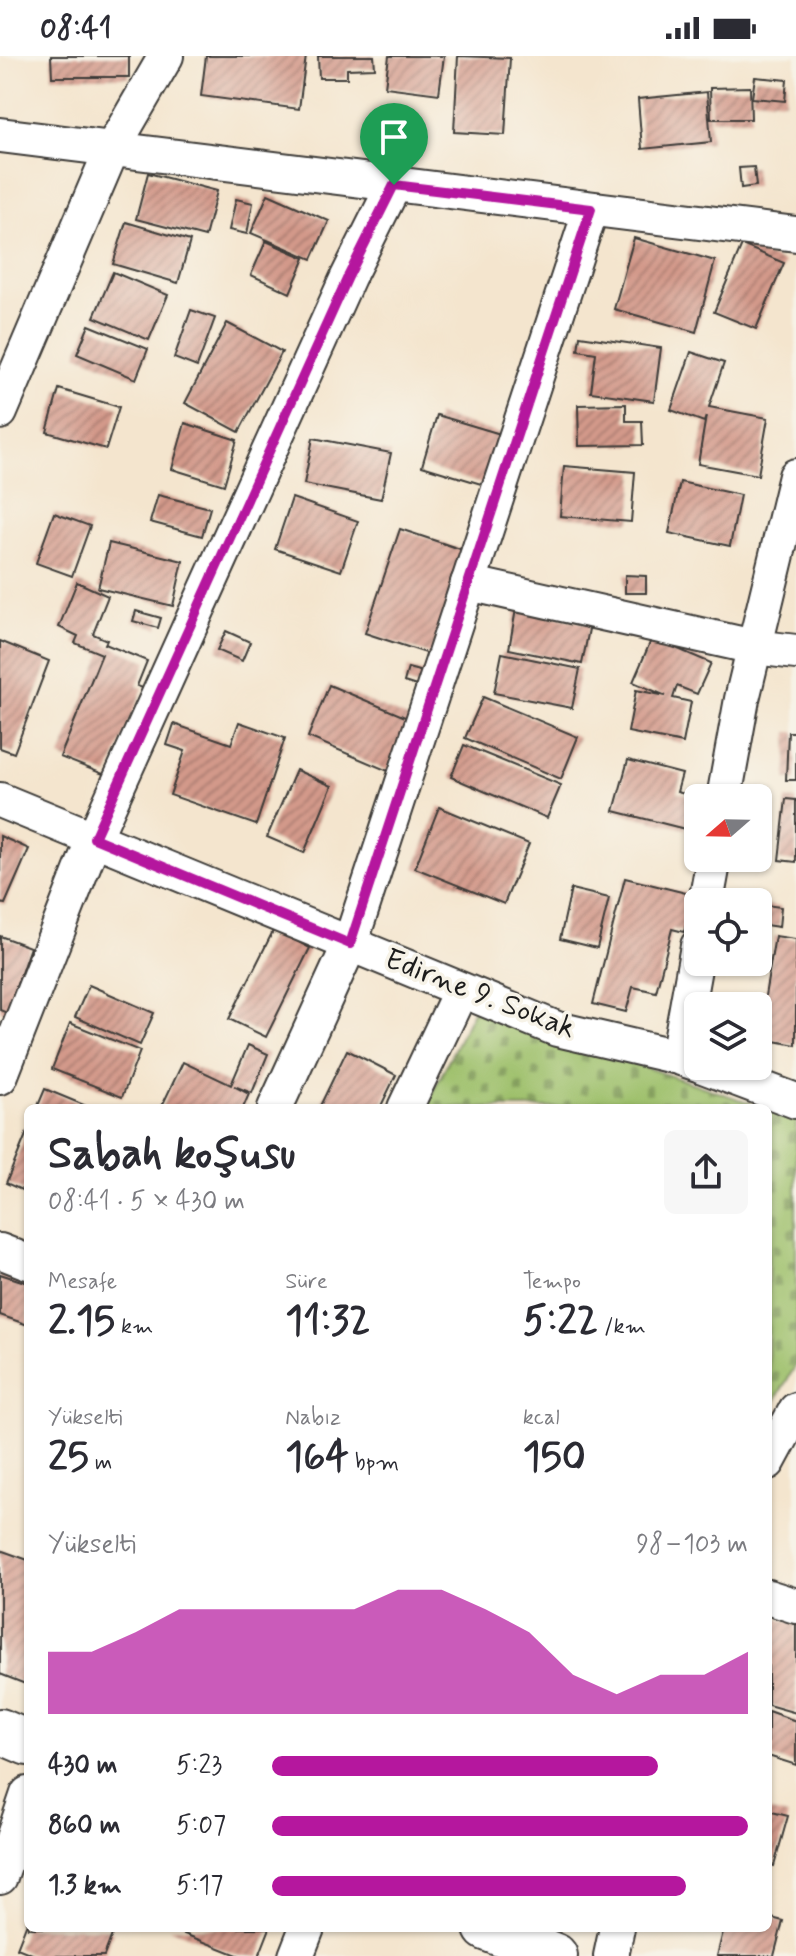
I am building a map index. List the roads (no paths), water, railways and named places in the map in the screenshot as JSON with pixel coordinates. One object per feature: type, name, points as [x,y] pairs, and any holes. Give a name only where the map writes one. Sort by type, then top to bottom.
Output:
[{"type":"street","points":[[0,412],[112,149],[166,56]]},
{"type":"street","points":[[0,135],[796,234]]},
{"type":"street","points":[[0,1077],[94,838],[348,277],[394,185]]},
{"type":"street","points":[[277,1104],[350,944],[591,209]]},
{"type":"street","points":[[727,784],[754,647],[796,476]]},
{"type":"street","points":[[468,583],[754,647],[796,652]]},
{"type":"street","name":"Edirne 9. Sokak","points":[[0,800],[557,1029],[684,1060]]},
{"type":"street","points":[[407,1104],[461,990]]},
{"type":"street","name":"Edirne 9. Sokak","points":[[741,1080],[796,1101]]},
{"type":"street","points":[[0,1251],[24,1260]]},
{"type":"street","points":[[772,1455],[796,1410]]},
{"type":"street","points":[[772,1598],[796,1606]]},
{"type":"street","points":[[0,1731],[24,1741]]},
{"type":"street","points":[[0,1877],[24,1806]]},
{"type":"street","points":[[296,1956],[305,1932]]},
{"type":"street","points":[[496,1932],[555,1956]]},
{"type":"street","points":[[611,1956],[616,1932]]}]
